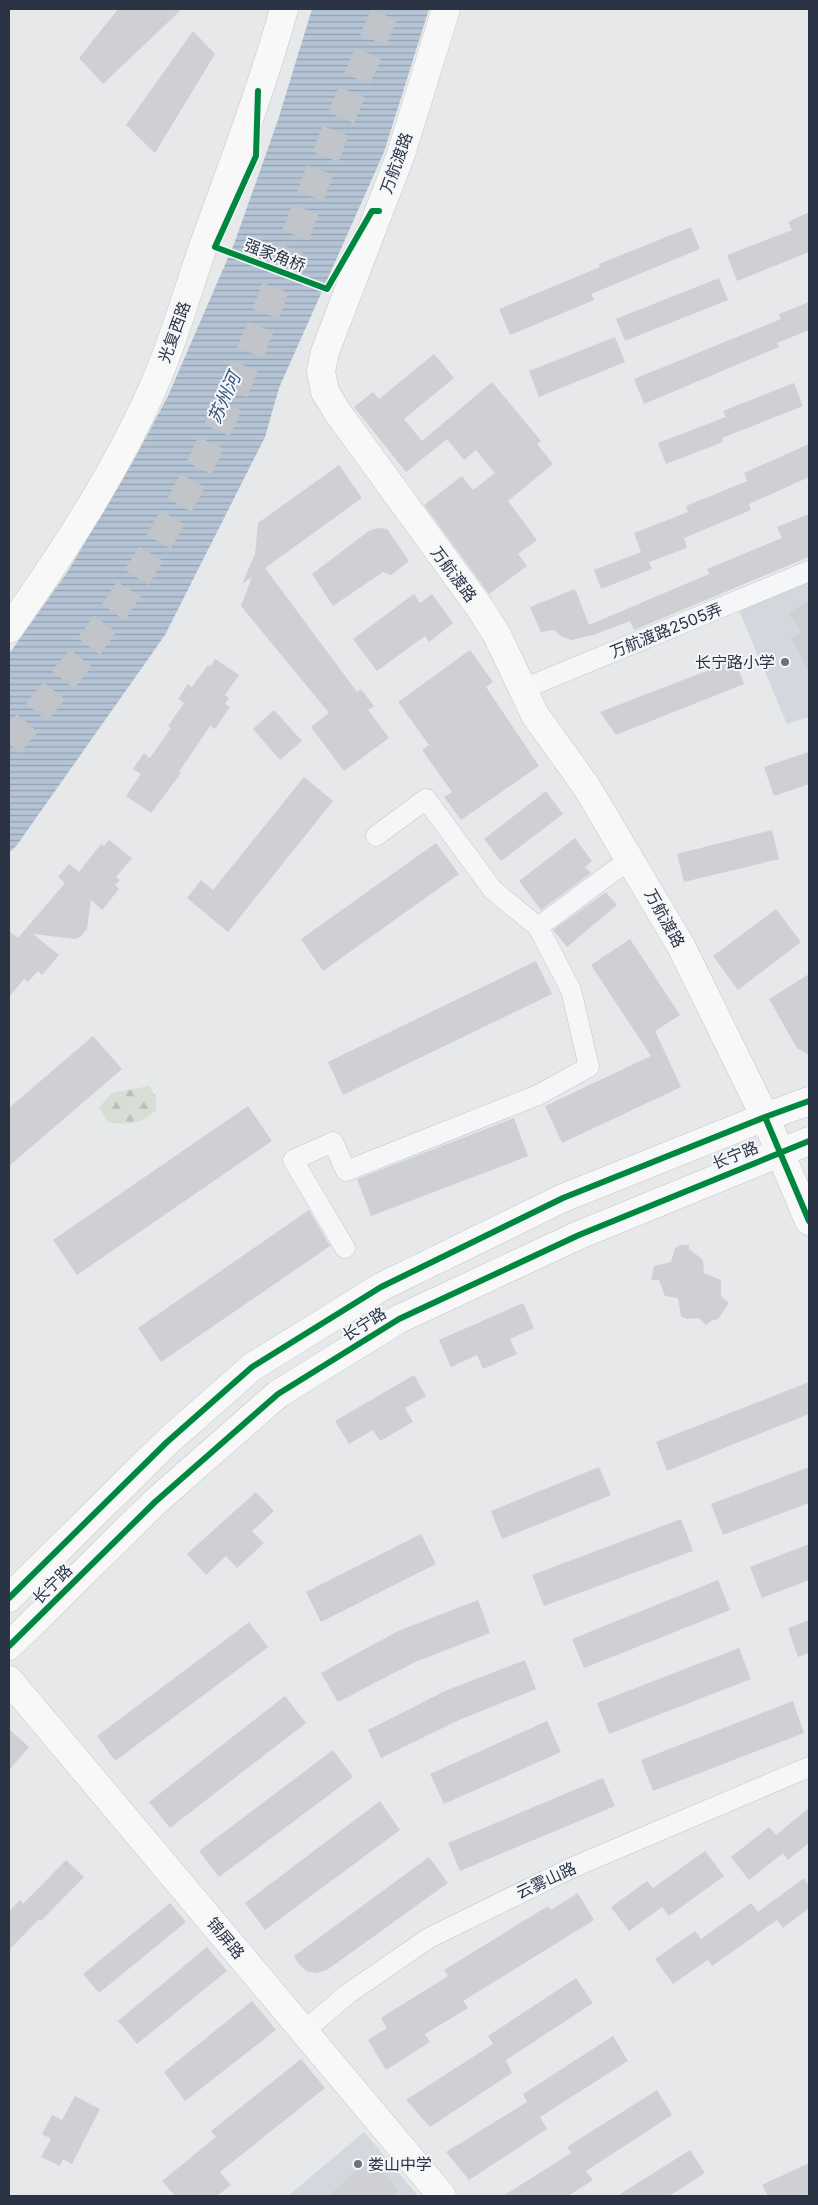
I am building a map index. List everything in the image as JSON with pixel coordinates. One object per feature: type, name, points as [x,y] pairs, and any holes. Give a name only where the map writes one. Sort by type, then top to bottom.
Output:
[{"type":"street","name":"光复西路","points":[[9,629],[61,554],[120,454],[152,390],[184,307],[235,162],[284,9]]},
{"type":"street","name":"万航渡路","points":[[446,9],[401,154],[331,334],[321,371],[326,392],[338,413],[480,608],[497,635],[535,715],[586,786],[681,946],[780,1151],[809,1221]]},
{"type":"street","name":"万航渡路2505弄","points":[[523,689],[809,572]]},
{"type":"street","points":[[344,1248],[293,1160],[333,1142],[346,1171],[538,1095],[589,1067],[571,990],[538,927],[493,890],[426,799],[376,836]]},
{"type":"street","points":[[538,927],[630,859]]},
{"type":"street","name":"长宁路","points":[[9,1598],[167,1442],[252,1366],[380,1287],[563,1198],[764,1117],[809,1101]]},
{"type":"street","name":"长宁路","points":[[9,1646],[154,1502],[278,1394],[398,1319],[579,1234],[780,1151],[809,1141]]},
{"type":"street","name":"锦屏路","points":[[9,1680],[442,2196]]},
{"type":"street","name":"云雾山路","points":[[304,2031],[349,1993],[429,1938],[569,1869],[809,1767]]},
{"type":"shaded area","name":"长宁路小学","points":[[809,577],[809,717],[787,724],[737,606]]},
{"type":"shaded area","name":"娄山中学","points":[[364,2132],[418,2196],[288,2196]]},
{"type":"green space","points":[[149,1086],[156,1097],[156,1110],[145,1119],[134,1123],[108,1122],[99,1107],[112,1093]]},
{"type":"water","name":"苏州河","points":[[312,9],[429,9],[384,152],[279,388],[265,437],[165,635],[17,845],[9,853],[9,654],[68,571],[135,458],[168,396],[234,244],[278,120]]},
{"type":"building","points":[[118,9],[182,9],[103,84],[79,58]]},
{"type":"building","points":[[193,31],[215,54],[155,153],[126,125]]},
{"type":"building","points":[[809,212],[809,252],[737,281],[727,255],[792,230],[788,222]]},
{"type":"building","points":[[691,227],[700,249],[591,294],[594,300],[510,335],[499,309],[600,267],[599,264]]},
{"type":"building","points":[[719,278],[728,300],[625,341],[616,319]]},
{"type":"building","points":[[809,302],[809,330],[777,343],[779,347],[644,404],[634,379],[781,319],[779,314]]},
{"type":"building","points":[[615,337],[625,362],[539,397],[529,371]]},
{"type":"building","points":[[434,354],[454,378],[404,419],[422,441],[492,382],[541,441],[537,444],[553,464],[508,501],[537,540],[518,554],[527,566],[489,594],[424,505],[462,476],[473,490],[495,473],[476,450],[464,460],[447,439],[406,472],[354,407],[373,392],[379,399]]},
{"type":"building","points":[[794,383],[803,406],[722,438],[723,442],[666,464],[658,443],[726,417],[723,411]]},
{"type":"building","points":[[809,444],[809,477],[749,504],[751,510],[684,538],[687,548],[649,562],[652,569],[601,589],[594,570],[641,552],[634,533],[688,512],[686,506],[747,481],[744,473]]},
{"type":"building","points":[[339,465],[362,498],[265,568],[357,692],[361,689],[374,706],[368,710],[389,738],[344,771],[311,727],[329,713],[241,606],[252,577],[242,584],[255,554],[258,523]]},
{"type":"building","points":[[809,514],[809,557],[634,630],[630,621],[593,635],[589,625],[709,574],[707,569],[782,538],[777,527]]},
{"type":"building","points":[[387,529],[409,561],[391,575],[383,572],[333,606],[312,574],[370,530]]},
{"type":"building","points":[[575,589],[593,635],[572,640],[562,637],[554,630],[541,632],[530,607]]},
{"type":"building","points":[[414,594],[420,603],[432,594],[453,623],[429,642],[425,636],[377,671],[353,639]]},
{"type":"building","points":[[809,600],[809,672],[791,638],[801,632],[789,613]]},
{"type":"building","points":[[470,650],[493,682],[486,687],[539,766],[461,820],[444,797],[452,792],[422,750],[429,745],[398,702]]},
{"type":"building","points":[[215,659],[239,675],[225,695],[229,698],[225,704],[230,707],[215,729],[210,726],[179,772],[181,773],[151,813],[126,796],[141,774],[133,769],[144,753],[150,758],[171,728],[168,726],[184,703],[178,699],[188,684],[192,687],[208,665],[210,667]]},
{"type":"building","points":[[735,660],[744,684],[616,735],[600,712]]},
{"type":"building","points":[[274,710],[302,741],[280,760],[253,729]]},
{"type":"building","points":[[809,752],[809,784],[774,796],[764,767]]},
{"type":"building","points":[[304,777],[333,801],[228,932],[187,898],[201,880],[213,890]]},
{"type":"building","points":[[546,791],[563,814],[501,861],[484,839]]},
{"type":"building","points":[[772,830],[779,859],[684,882],[677,854]]},
{"type":"building","points":[[575,838],[592,861],[585,867],[591,873],[541,910],[519,881]]},
{"type":"building","points":[[109,840],[132,858],[116,877],[120,880],[115,885],[119,889],[102,910],[91,900],[87,929],[80,937],[75,939],[33,934],[59,955],[42,975],[38,971],[28,982],[24,979],[9,997],[9,931],[18,938],[65,883],[58,877],[69,864],[79,872],[101,844],[104,846]]},
{"type":"building","points":[[436,843],[459,874],[323,971],[301,939]]},
{"type":"building","points":[[606,892],[617,905],[567,947],[553,930]]},
{"type":"building","points":[[776,909],[801,942],[738,990],[713,956]]},
{"type":"building","points":[[630,939],[680,1015],[655,1031],[681,1087],[562,1143],[545,1106],[651,1056],[591,965]]},
{"type":"building","points":[[536,961],[552,994],[343,1095],[328,1062]]},
{"type":"building","points":[[809,974],[809,1055],[797,1048],[769,999]]},
{"type":"building","points":[[93,1036],[122,1069],[9,1166],[9,1108]]},
{"type":"building","points":[[248,1106],[272,1141],[77,1275],[53,1240]]},
{"type":"building","points":[[514,1118],[528,1156],[371,1216],[357,1179]]},
{"type":"building","points":[[309,1210],[330,1246],[161,1362],[138,1328]]},
{"type":"building","points":[[680,1245],[689,1245],[689,1249],[703,1260],[704,1273],[721,1280],[721,1296],[729,1303],[718,1319],[706,1325],[699,1318],[686,1319],[681,1316],[678,1298],[665,1296],[659,1280],[651,1280],[654,1266],[671,1262],[675,1248]]},
{"type":"building","points":[[523,1303],[534,1328],[510,1339],[517,1354],[483,1369],[477,1355],[451,1367],[439,1340]]},
{"type":"building","points":[[414,1375],[426,1396],[405,1408],[413,1422],[380,1441],[373,1430],[349,1444],[335,1421]]},
{"type":"building","points":[[809,1382],[809,1414],[667,1471],[656,1442]]},
{"type":"building","points":[[599,1467],[611,1495],[502,1539],[491,1511]]},
{"type":"building","points":[[809,1467],[809,1503],[723,1535],[711,1504]]},
{"type":"building","points":[[256,1492],[274,1511],[252,1531],[264,1543],[237,1568],[226,1556],[206,1575],[187,1554]]},
{"type":"building","points":[[681,1519],[693,1551],[544,1606],[532,1575]]},
{"type":"building","points":[[421,1534],[436,1564],[321,1622],[306,1592]]},
{"type":"building","points":[[809,1544],[809,1580],[762,1598],[750,1567]]},
{"type":"building","points":[[718,1580],[730,1610],[584,1668],[572,1639]]},
{"type":"building","points":[[478,1600],[490,1633],[415,1662],[338,1702],[321,1673],[398,1631]]},
{"type":"building","points":[[809,1620],[809,1653],[798,1657],[788,1628]]},
{"type":"building","points":[[249,1622],[268,1647],[115,1761],[97,1736]]},
{"type":"building","points":[[739,1648],[751,1679],[609,1734],[597,1703]]},
{"type":"building","points":[[525,1660],[536,1689],[459,1720],[381,1758],[368,1730],[445,1691]]},
{"type":"building","points":[[285,1696],[306,1723],[170,1828],[149,1802]]},
{"type":"building","points":[[793,1701],[804,1733],[653,1791],[641,1760]]},
{"type":"building","points":[[547,1721],[561,1752],[444,1804],[430,1774]]},
{"type":"building","points":[[9,1729],[29,1747],[9,1770]]},
{"type":"building","points":[[333,1750],[353,1777],[219,1877],[199,1851]]},
{"type":"building","points":[[603,1778],[615,1806],[460,1871],[448,1843]]},
{"type":"building","points":[[380,1801],[400,1830],[265,1930],[245,1903]]},
{"type":"building","points":[[809,1808],[809,1843],[788,1860],[783,1853],[749,1880],[731,1857],[769,1827],[776,1835]]},
{"type":"building","points":[[705,1851],[724,1876],[669,1916],[662,1907],[629,1931],[611,1907],[647,1881],[653,1888]]},
{"type":"building","points":[[429,1857],[448,1883],[327,1970],[317,1973],[306,1971],[298,1963],[294,1956]]},
{"type":"building","points":[[66,1860],[84,1877],[41,1921],[39,1919],[9,1950],[9,1911],[20,1900],[23,1904]]},
{"type":"building","points":[[804,1878],[809,1886],[809,1908],[783,1928],[777,1920],[712,1966],[708,1960],[673,1984],[655,1959],[695,1931],[701,1939],[751,1903],[758,1912]]},
{"type":"building","points":[[578,1893],[594,1920],[463,2001],[468,2008],[425,2034],[430,2042],[386,2070],[368,2040],[387,2028],[381,2018],[448,1976],[444,1970],[548,1906],[551,1910]]},
{"type":"building","points":[[170,1903],[186,1922],[99,1993],[83,1974]]},
{"type":"building","points":[[207,1947],[227,1971],[137,2044],[118,2021]]},
{"type":"building","points":[[576,1978],[593,2003],[506,2060],[512,2073],[430,2127],[406,2100],[493,2044],[488,2036]]},
{"type":"building","points":[[252,2001],[276,2030],[185,2101],[164,2072]]},
{"type":"building","points":[[613,2036],[628,2061],[540,2117],[547,2129],[469,2180],[446,2152],[527,2102],[523,2094]]},
{"type":"building","points":[[301,2059],[325,2088],[220,2172],[231,2185],[217,2196],[175,2196],[162,2181],[216,2137],[211,2131]]},
{"type":"building","points":[[657,2090],[672,2115],[586,2171],[593,2180],[568,2196],[503,2196],[571,2153],[567,2147]]},
{"type":"building","points":[[75,2096],[100,2109],[72,2164],[63,2159],[60,2166],[41,2157],[51,2139],[42,2134],[52,2115],[62,2120]]},
{"type":"building","points":[[690,2150],[705,2173],[669,2196],[617,2196]]},
{"type":"building","points":[[809,2163],[809,2194],[804,2196],[768,2196],[762,2185]]},
{"type":"building","points":[[364,2165],[370,2172],[377,2166],[398,2190],[391,2196],[328,2196]]},
{"type":"tunnel","points":[[9,744],[64,679],[115,610],[161,538],[202,462],[236,388],[324,160],[386,9]]},
{"type":"cycle path","name":"强家角桥","points":[[258,91],[256,156],[215,247],[327,289],[372,211],[379,211]]},
{"type":"cycle path","points":[[9,1598],[167,1442],[252,1367],[381,1287],[563,1198],[809,1101]]},
{"type":"cycle path","points":[[765,1117],[809,1221]]},
{"type":"cycle path","points":[[9,1646],[155,1502],[278,1394],[399,1319],[579,1235],[809,1141]]},
{"type":"place","name":"长宁路小学","points":[[785,662]]},
{"type":"place","name":"娄山中学","points":[[358,2164]]}]
